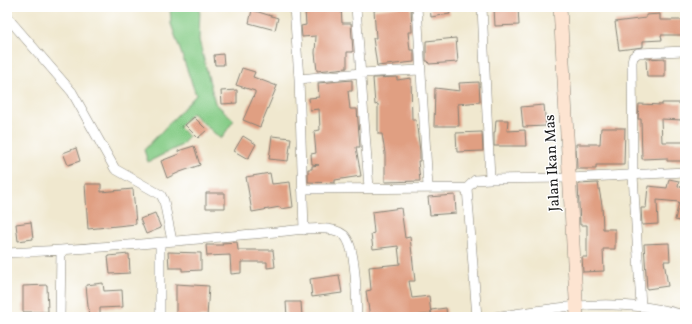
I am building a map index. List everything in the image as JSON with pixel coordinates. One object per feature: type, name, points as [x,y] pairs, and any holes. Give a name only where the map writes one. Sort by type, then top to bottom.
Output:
[{"type":"street","points":[[294,7],[304,230]]},
{"type":"street","points":[[356,7],[369,188]]},
{"type":"street","points":[[417,7],[428,187]]},
{"type":"street","points":[[482,7],[490,179]]},
{"type":"street","name":"Jalan Ikan Mas","points":[[560,7],[576,311]]},
{"type":"street","points":[[7,17],[72,92],[115,169],[161,195],[164,201],[172,241]]},
{"type":"street","points":[[641,306],[633,175],[633,57],[638,53],[685,51]]},
{"type":"street","points":[[298,79],[361,73],[420,70]]},
{"type":"street","points":[[302,189],[428,187],[467,188],[475,180],[570,178],[685,172]]},
{"type":"street","points":[[467,188],[477,317]]},
{"type":"street","points":[[7,253],[61,251],[304,230],[334,230],[343,234],[348,239],[352,251],[357,317]]},
{"type":"street","points":[[160,243],[160,317]]},
{"type":"street","points":[[60,317],[61,251]]},
{"type":"street","points":[[496,317],[641,306],[685,315]]},
{"type":"green space","points":[[170,7],[200,7],[199,40],[215,103],[234,120],[221,139],[192,113],[179,127],[188,136],[182,145],[148,162],[144,150],[196,95],[171,24]]},
{"type":"building","points":[[330,7],[341,7],[342,23],[351,23],[353,52],[347,52],[347,68],[317,71],[315,53],[316,36],[302,37],[301,26],[306,25],[305,10],[330,9]]},
{"type":"building","points":[[411,7],[412,32],[408,32],[410,50],[414,50],[414,62],[377,66],[373,38],[376,38],[374,10]]},
{"type":"building","points":[[430,7],[448,7],[450,14],[431,17]]},
{"type":"building","points":[[518,7],[519,25],[495,26],[494,8]]},
{"type":"building","points":[[252,10],[278,18],[275,30],[249,23]]},
{"type":"building","points":[[660,14],[660,20],[685,20],[685,35],[661,35],[662,40],[643,41],[643,47],[619,50],[615,22],[646,18],[646,15]]},
{"type":"building","points":[[456,38],[458,62],[429,64],[428,61],[426,61],[426,41]]},
{"type":"building","points":[[223,54],[224,65],[215,65],[214,55]]},
{"type":"building","points":[[665,58],[665,77],[647,77],[646,59]]},
{"type":"building","points":[[242,68],[255,72],[253,77],[277,86],[260,127],[243,120],[255,91],[236,85]]},
{"type":"building","points":[[397,77],[397,80],[411,78],[412,120],[416,120],[420,151],[420,161],[418,161],[420,181],[385,182],[385,153],[382,134],[378,134],[378,104],[375,105],[373,78]]},
{"type":"building","points":[[352,80],[352,91],[348,91],[350,109],[357,109],[360,147],[356,147],[361,176],[335,180],[335,183],[308,182],[308,169],[312,169],[312,166],[319,165],[312,164],[311,154],[316,153],[314,131],[320,130],[319,109],[310,110],[309,98],[319,97],[318,83]]},
{"type":"building","points":[[479,82],[480,102],[458,104],[459,126],[434,126],[435,88],[460,91],[459,83]]},
{"type":"building","points":[[237,90],[237,103],[222,104],[221,91]]},
{"type":"building","points":[[662,103],[682,103],[682,120],[661,119],[662,142],[685,142],[685,161],[667,161],[667,158],[642,159],[641,119],[638,119],[639,104],[662,105]]},
{"type":"building","points":[[544,105],[546,126],[523,127],[521,107]]},
{"type":"building","points":[[194,117],[207,130],[198,138],[185,125]]},
{"type":"building","points":[[496,120],[508,120],[507,131],[525,130],[526,146],[494,146]]},
{"type":"building","points":[[601,128],[625,128],[624,165],[596,165],[596,169],[577,169],[576,144],[600,144]]},
{"type":"building","points":[[482,132],[483,151],[457,152],[456,133]]},
{"type":"building","points":[[243,136],[256,144],[248,159],[234,151]]},
{"type":"building","points":[[272,136],[291,138],[288,161],[269,159]]},
{"type":"building","points":[[194,146],[200,165],[167,178],[161,161],[179,154],[178,151]]},
{"type":"building","points":[[76,148],[80,161],[68,165],[63,153]]},
{"type":"building","points":[[270,173],[272,184],[290,182],[293,207],[281,209],[280,207],[252,212],[246,177]]},
{"type":"building","points":[[669,179],[679,181],[678,186],[685,188],[685,222],[675,220],[679,202],[657,200],[658,224],[642,225],[641,208],[646,208],[648,186],[667,188]]},
{"type":"building","points":[[598,183],[602,205],[603,229],[615,229],[615,249],[603,249],[604,271],[583,272],[582,257],[587,257],[587,225],[580,225],[578,184]]},
{"type":"building","points":[[85,184],[101,184],[101,192],[133,189],[136,224],[88,229]]},
{"type":"building","points":[[206,193],[225,193],[225,208],[206,208]]},
{"type":"building","points":[[455,195],[456,213],[430,215],[428,197]]},
{"type":"building","points":[[401,208],[405,238],[410,237],[415,281],[409,281],[412,298],[429,296],[431,314],[402,317],[370,317],[366,291],[371,290],[369,267],[400,264],[398,246],[373,249],[371,234],[374,233],[372,212]]},
{"type":"building","points":[[155,213],[161,228],[146,234],[140,219]]},
{"type":"building","points":[[31,222],[33,239],[18,241],[16,224]]},
{"type":"building","points":[[237,242],[238,250],[273,250],[275,267],[267,268],[267,262],[241,262],[241,273],[231,274],[230,255],[207,256],[206,245],[223,245],[222,243]]},
{"type":"building","points":[[669,243],[670,261],[664,261],[668,286],[647,289],[644,244]]},
{"type":"building","points":[[168,252],[201,253],[201,270],[182,271],[182,268],[169,268]]},
{"type":"building","points":[[129,254],[130,273],[110,274],[108,256]]},
{"type":"building","points":[[339,275],[342,293],[312,297],[310,279]]},
{"type":"building","points":[[103,283],[104,291],[122,290],[123,307],[100,308],[100,317],[89,317],[86,285]]},
{"type":"building","points":[[176,284],[209,286],[207,317],[176,317]]},
{"type":"building","points":[[47,285],[48,312],[23,312],[23,286]]},
{"type":"building","points":[[286,302],[301,302],[302,317],[287,317]]},
{"type":"building","points":[[446,308],[447,317],[432,317],[431,310]]}]
